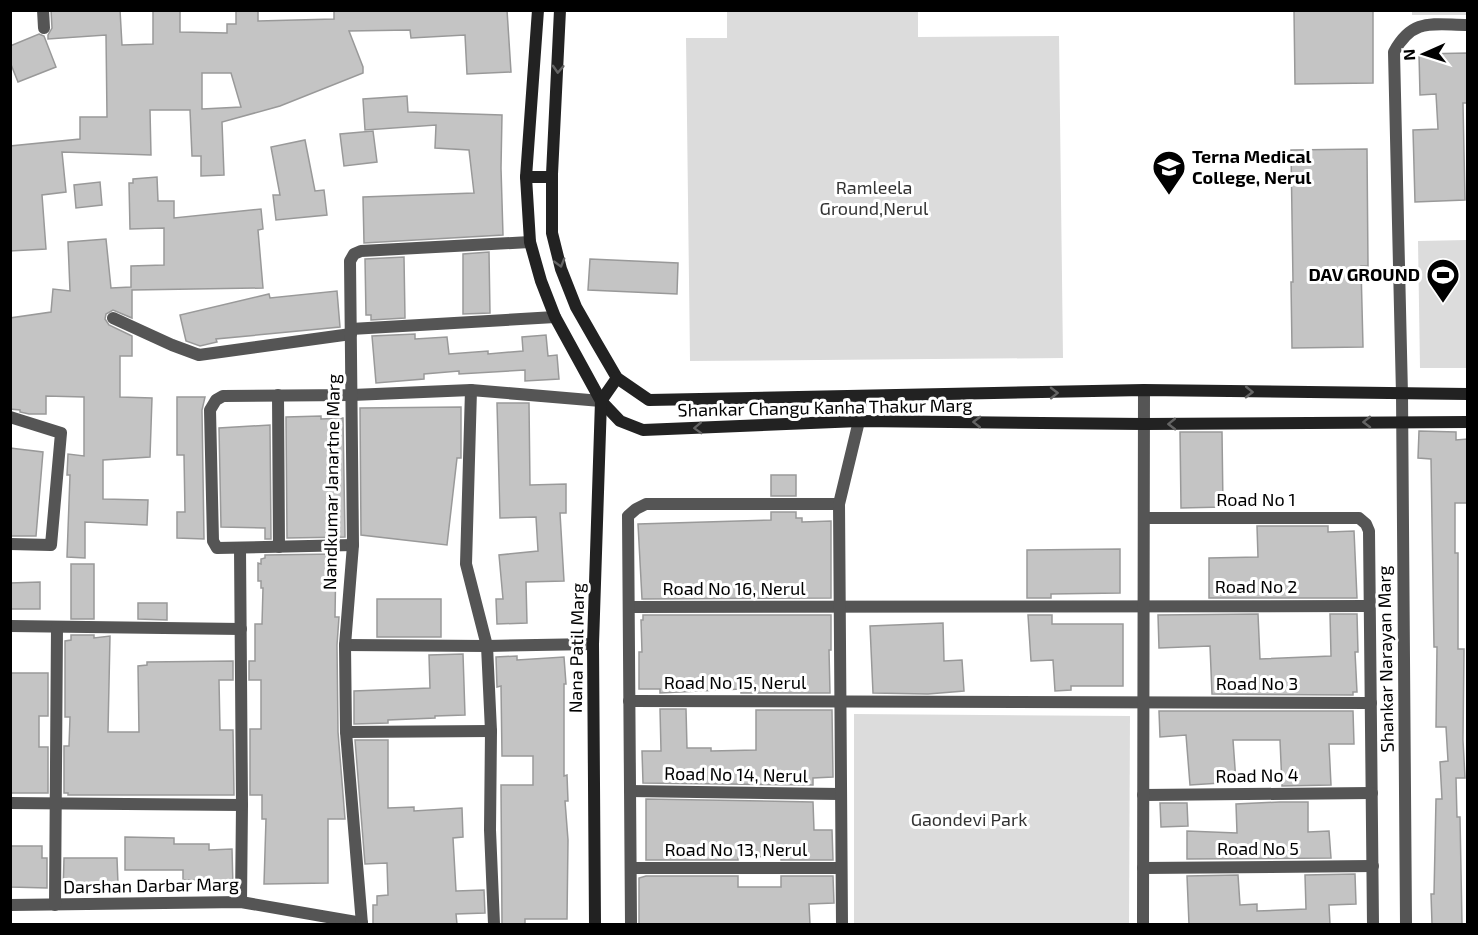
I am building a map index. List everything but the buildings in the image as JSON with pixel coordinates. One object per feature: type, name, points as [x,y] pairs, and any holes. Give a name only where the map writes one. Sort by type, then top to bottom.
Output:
[{"type":"street","points":[[43,10],[44,28]]},
{"type":"street","name":"Shankar Changu Kanha Thakur Marg","points":[[538,10],[526,177],[530,242],[541,281],[555,317],[600,400],[620,421],[643,430],[859,421],[1144,424],[1467,422]]},
{"type":"street","name":"Shankar Changu Kanha Thakur Marg","points":[[560,10],[552,177],[552,233],[561,269],[576,307],[617,378],[649,400],[1144,390],[1467,394]]},
{"type":"street","name":"Shankar Narayan Marg","points":[[1406,924],[1402,394],[1394,52],[1402,36],[1421,25],[1467,25]]},
{"type":"street","points":[[526,177],[552,177]]},
{"type":"street","name":"Nandkumar Janartne Marg","points":[[362,924],[346,732],[345,645],[353,545],[350,261],[354,254],[361,251],[530,242]]},
{"type":"street","points":[[113,318],[199,355],[351,332],[555,317]]},
{"type":"street","points":[[353,545],[218,548],[213,541],[210,410],[216,400],[223,396],[352,395],[471,390],[600,400],[617,378]]},
{"type":"street","points":[[471,390],[466,564],[487,646],[491,731],[490,830],[494,924]]},
{"type":"street","points":[[1143,924],[1144,390]]},
{"type":"street","points":[[278,395],[279,548]]},
{"type":"street","points":[[842,924],[839,504],[859,421],[861,397]]},
{"type":"street","name":"Nana Patil Marg","points":[[595,924],[593,644],[600,400]]},
{"type":"street","points":[[10,417],[61,433],[51,545],[10,544]]},
{"type":"street","points":[[631,924],[628,516],[646,504],[839,504]]},
{"type":"street","name":"Road No 1","points":[[1144,518],[1359,519],[1366,524],[1369,531],[1369,606]]},
{"type":"street","points":[[240,548],[241,902]]},
{"type":"street","name":"Road No 2","points":[[840,608],[1143,605],[1369,606]]},
{"type":"street","points":[[1369,606],[1373,924]]},
{"type":"street","name":"Road No 16, Nerul","points":[[629,607],[840,608]]},
{"type":"street","points":[[10,626],[241,629]]},
{"type":"street","points":[[55,905],[57,627]]},
{"type":"street","points":[[345,645],[593,644]]},
{"type":"street","name":"Road No 15, Nerul","points":[[629,701],[1143,702]]},
{"type":"street","name":"Road No 3","points":[[1143,702],[1371,703]]},
{"type":"street","points":[[346,732],[491,731]]},
{"type":"street","name":"Road No 14, Nerul","points":[[630,791],[841,794]]},
{"type":"street","name":"Road No 4","points":[[1143,795],[1372,793]]},
{"type":"street","points":[[10,803],[242,806]]},
{"type":"street","name":"Road No 5","points":[[1143,868],[1373,866]]},
{"type":"street","name":"Road No 13, Nerul","points":[[631,868],[842,868]]},
{"type":"street","name":"Darshan Darbar Marg","points":[[10,905],[241,902],[362,924]]},
{"type":"green space","name":"Ramleela Ground,Nerul","points":[[727,10],[918,11],[918,37],[1059,36],[1063,358],[690,361],[686,38],[727,38]]},
{"type":"green space","points":[[1412,11],[1467,11],[1467,15],[1412,15]]},
{"type":"green space","name":"DAV GROUND","points":[[1467,240],[1467,368],[1420,368],[1418,241]]},
{"type":"green space","name":"Gaondevi Park","points":[[854,714],[1130,716],[1129,924],[854,924]]},
{"type":"place","name":"Terna Medical College, Nerul","points":[[1169,196]]},
{"type":"place","name":"DAV GROUND","points":[[1443,304]]}]
